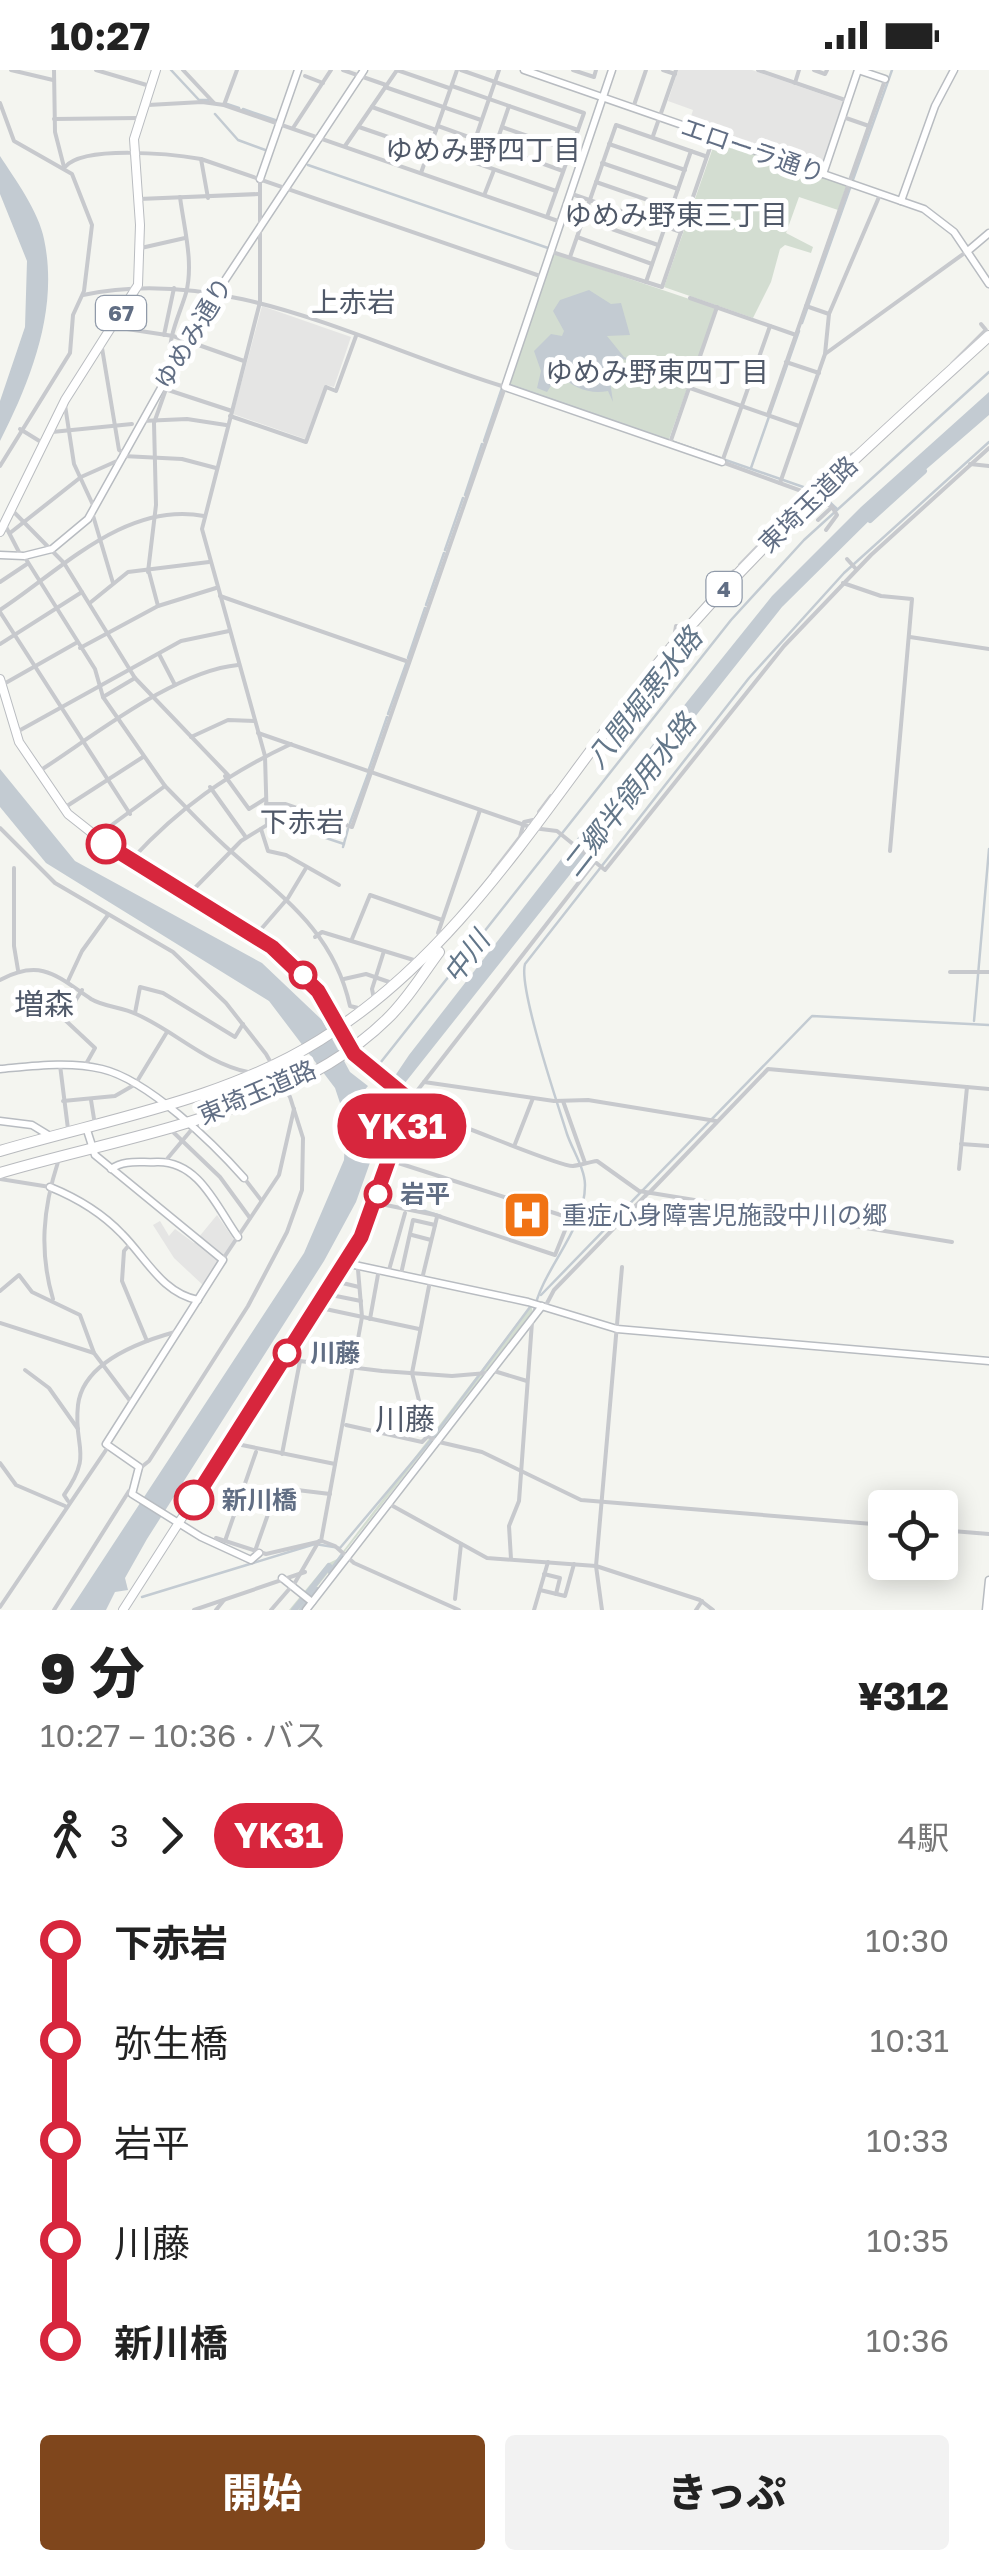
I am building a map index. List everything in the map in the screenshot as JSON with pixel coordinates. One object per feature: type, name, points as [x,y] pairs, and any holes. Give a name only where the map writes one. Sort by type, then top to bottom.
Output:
[{"type":"highway","name":"東埼玉道路","points":[[0,1176],[60,1156],[191,1125],[284,1086],[348,1049],[399,1007],[528,826],[666,655],[810,494],[989,336]]},
{"type":"highway","name":"東埼玉道路","points":[[0,1151],[164,1106],[273,1066],[337,1029],[388,989],[438,944],[496,876]]},
{"type":"main road","name":"67","points":[[4,524],[65,400],[138,285],[141,248],[134,154],[138,118],[156,70]]},
{"type":"main road","points":[[1,682],[15,732],[63,809],[95,837],[256,935],[310,982],[348,1049],[408,1097],[376,1203],[356,1246],[175,1521],[123,1610]]},
{"type":"street","points":[[10,70],[53,80]]},
{"type":"street","points":[[54,70],[54,119],[64,167]]},
{"type":"street","points":[[96,70],[150,86]]},
{"type":"street","points":[[183,70],[214,103]]},
{"type":"street","points":[[224,105],[237,70]]},
{"type":"street","points":[[268,824],[265,756],[202,529],[260,302],[260,179],[298,70]]},
{"type":"street","points":[[293,128],[331,70]]},
{"type":"street","points":[[343,70],[362,73],[386,86],[482,120]]},
{"type":"street","points":[[346,146],[397,70],[578,130]]},
{"type":"street","points":[[421,173],[459,70],[584,113],[547,217]]},
{"type":"street","points":[[468,160],[498,70]]},
{"type":"street","name":"エローラ通り","points":[[524,70],[900,201],[942,221],[968,250],[989,284]]},
{"type":"street","points":[[573,70],[594,77],[596,70]]},
{"type":"street","points":[[11,508],[64,563],[136,678],[226,775],[249,809],[266,801],[352,827],[563,222],[612,70]]},
{"type":"street","points":[[633,108],[646,70]]},
{"type":"street","points":[[653,138],[675,72],[663,70]]},
{"type":"street","points":[[758,70],[848,101]]},
{"type":"street","points":[[795,82],[799,70]]},
{"type":"street","points":[[814,70],[826,74],[827,70]]},
{"type":"street","points":[[768,415],[885,80],[858,70],[823,174]]},
{"type":"street","points":[[900,201],[954,70]]},
{"type":"street","name":"ゆめみ通り","points":[[0,555],[24,559],[52,549],[77,532],[164,388],[186,341],[362,73]]},
{"type":"street","points":[[305,76],[323,82]]},
{"type":"street","points":[[0,104],[14,141],[64,167],[76,178],[92,225],[83,294],[73,314],[67,359],[0,466]]},
{"type":"street","points":[[143,106],[224,105],[563,222]]},
{"type":"street","points":[[495,147],[509,106]]},
{"type":"street","points":[[372,107],[563,171]]},
{"type":"street","points":[[842,117],[869,126]]},
{"type":"street","points":[[54,119],[138,118]]},
{"type":"street","points":[[570,257],[616,125],[707,156]]},
{"type":"street","points":[[358,127],[556,192]]},
{"type":"street","points":[[502,127],[584,155]]},
{"type":"street","points":[[552,252],[662,288],[714,136]]},
{"type":"street","points":[[609,144],[684,170]]},
{"type":"street","points":[[646,282],[691,151]]},
{"type":"street","points":[[64,167],[81,154],[201,159],[541,277]]},
{"type":"street","points":[[201,159],[208,198]]},
{"type":"street","points":[[602,163],[678,189]]},
{"type":"street","points":[[485,195],[494,170]]},
{"type":"street","points":[[596,182],[672,208]]},
{"type":"street","points":[[138,200],[259,194]]},
{"type":"street","points":[[572,194],[681,232]]},
{"type":"street","points":[[780,483],[825,354],[829,314],[881,194]]},
{"type":"street","points":[[174,364],[170,361],[173,336],[188,289],[180,197]]},
{"type":"street","points":[[583,218],[658,246]]},
{"type":"street","points":[[825,354],[989,234]]},
{"type":"street","points":[[577,237],[652,264]]},
{"type":"street","points":[[141,248],[185,238]]},
{"type":"street","points":[[83,294],[138,285],[260,302],[810,494],[832,507],[837,515],[826,530]]},
{"type":"street","points":[[164,334],[174,288]]},
{"type":"street","points":[[690,298],[796,335]]},
{"type":"street","points":[[806,306],[829,314]]},
{"type":"street","points":[[670,443],[718,307]]},
{"type":"street","points":[[810,494],[949,368],[986,330],[981,324]]},
{"type":"street","points":[[112,326],[173,336],[244,361]]},
{"type":"street","points":[[722,462],[770,326]]},
{"type":"street","points":[[158,606],[149,572],[154,518],[154,423],[164,388],[306,442],[326,386],[336,391],[356,336]]},
{"type":"street","points":[[102,343],[122,457]]},
{"type":"street","points":[[786,362],[819,374]]},
{"type":"street","points":[[689,388],[799,426]]},
{"type":"street","points":[[65,400],[81,477],[112,583]]},
{"type":"street","points":[[142,421],[187,419],[227,426]]},
{"type":"street","points":[[48,432],[132,424]]},
{"type":"street","points":[[20,429],[42,443]]},
{"type":"street","points":[[258,733],[560,834],[605,870],[743,692],[843,582],[989,448]]},
{"type":"street","points":[[216,468],[182,458],[122,457],[81,477],[25,522],[4,524],[95,669],[103,697],[144,757],[165,786],[230,850],[288,898],[335,958],[352,1008],[360,1009],[418,961],[528,826]]},
{"type":"street","points":[[970,464],[989,466]]},
{"type":"street","points":[[818,520],[832,507]]},
{"type":"street","points":[[130,814],[0,611],[81,548],[154,518],[204,516]]},
{"type":"street","points":[[0,582],[24,559]]},
{"type":"street","points":[[848,559],[856,569]]},
{"type":"street","points":[[91,602],[128,572],[210,562]]},
{"type":"street","points":[[843,582],[881,596],[912,599],[890,851]]},
{"type":"street","points":[[80,648],[158,606],[217,588]]},
{"type":"street","points":[[0,644],[82,592]]},
{"type":"street","points":[[220,596],[409,662]]},
{"type":"street","points":[[15,732],[59,704],[100,687],[182,641],[229,631]]},
{"type":"street","points":[[910,637],[989,649]]},
{"type":"street","points":[[1,682],[36,667],[76,642]]},
{"type":"street","points":[[158,653],[175,685]]},
{"type":"street","points":[[37,772],[175,685],[201,672],[238,665]]},
{"type":"street","points":[[103,697],[136,678]]},
{"type":"street","points":[[190,737],[223,722],[255,722]]},
{"type":"street","points":[[132,859],[186,805],[226,775],[291,744]]},
{"type":"street","points":[[63,809],[144,757]]},
{"type":"street","points":[[95,837],[165,786]]},
{"type":"street","points":[[210,787],[246,838]]},
{"type":"street","points":[[189,894],[230,850],[296,808]]},
{"type":"street","points":[[441,935],[438,932],[480,810]]},
{"type":"street","points":[[0,828],[55,883],[172,952],[243,1024],[266,1054],[294,1109],[304,1166],[287,1232],[248,1306],[139,1469],[130,1492],[54,1610]]},
{"type":"street","points":[[261,829],[268,851],[339,884]]},
{"type":"street","points":[[408,1097],[424,1082],[596,862]]},
{"type":"street","points":[[14,868],[14,946],[18,970]]},
{"type":"street","points":[[256,935],[288,898],[306,868]]},
{"type":"street","points":[[352,939],[370,895],[442,920]]},
{"type":"street","points":[[68,982],[82,951],[108,915]]},
{"type":"street","points":[[315,937],[322,932],[418,961]]},
{"type":"street","points":[[374,999],[384,950]]},
{"type":"street","points":[[0,980],[18,970],[50,972],[94,1000],[135,1013],[198,1052],[248,1072]]},
{"type":"street","points":[[950,972],[989,972]]},
{"type":"street","points":[[344,979],[366,974],[376,977],[399,1007]]},
{"type":"street","points":[[135,1013],[140,987],[163,993],[236,1037],[243,1024]]},
{"type":"street","points":[[82,990],[64,1019],[95,1048],[84,1067]]},
{"type":"street","points":[[63,1101],[115,1096],[134,1085],[167,1032]]},
{"type":"street","points":[[60,1065],[69,1132]]},
{"type":"street","points":[[0,1069],[60,1065],[113,1073],[215,1144],[261,1200]]},
{"type":"street","points":[[306,1610],[342,1554],[389,1504],[434,1440],[532,1321],[539,1305],[768,1069],[989,1089]]},
{"type":"street","points":[[424,1082],[554,1102],[588,1100],[719,1121]]},
{"type":"street","points":[[959,1169],[966,1087]]},
{"type":"street","points":[[91,1098],[92,1148],[111,1169],[222,1259]]},
{"type":"street","points":[[515,1144],[533,1098]]},
{"type":"street","points":[[564,1101],[582,1163]]},
{"type":"street","points":[[0,1607],[108,1447],[131,1402],[286,1158],[294,1109]]},
{"type":"street","points":[[404,1120],[442,1128],[454,1123],[554,1162],[600,1162],[645,1192],[952,1242]]},
{"type":"street","points":[[0,1121],[32,1125],[50,1136]]},
{"type":"street","points":[[111,1169],[167,1159],[191,1125]]},
{"type":"street","points":[[172,1131],[220,1177],[250,1218]]},
{"type":"street","points":[[961,1144],[989,1146]]},
{"type":"street","points":[[53,1299],[45,1272],[44,1239],[50,1187],[60,1156]]},
{"type":"street","points":[[167,1159],[208,1190],[238,1238]]},
{"type":"street","points":[[376,1203],[438,1216],[555,1256],[570,1218],[389,1160]]},
{"type":"street","points":[[0,1176],[50,1187],[94,1211],[131,1244],[170,1288],[198,1300]]},
{"type":"street","points":[[388,1271],[405,1213]]},
{"type":"street","points":[[434,1440],[412,1374],[431,1240],[438,1216]]},
{"type":"street","points":[[401,1274],[413,1220],[435,1225]]},
{"type":"street","points":[[400,1238],[431,1240]]},
{"type":"street","points":[[131,1244],[124,1251],[122,1281],[147,1341]]},
{"type":"street","points":[[305,1572],[304,1564],[319,1544],[355,1368],[362,1317],[356,1246]]},
{"type":"street","points":[[345,1262],[539,1305],[617,1329],[989,1360]]},
{"type":"street","points":[[602,1610],[596,1566],[622,1267]]},
{"type":"street","points":[[370,1319],[379,1269]]},
{"type":"street","points":[[0,1291],[18,1274],[32,1292],[53,1299],[83,1319],[94,1352],[131,1402]]},
{"type":"street","points":[[334,1281],[359,1287]]},
{"type":"street","points":[[326,1294],[361,1301]]},
{"type":"street","points":[[316,1307],[419,1329]]},
{"type":"street","points":[[511,1559],[509,1526],[519,1501],[532,1321]]},
{"type":"street","points":[[0,1323],[94,1352]]},
{"type":"street","points":[[66,1504],[64,1495],[83,1462],[78,1429],[82,1390],[104,1364],[147,1341],[176,1332]]},
{"type":"street","points":[[284,1359],[412,1374],[487,1373],[527,1381]]},
{"type":"street","points":[[282,1454],[300,1361]]},
{"type":"street","points":[[25,1370],[43,1381],[78,1429]]},
{"type":"street","points":[[344,1425],[386,1437],[434,1440],[482,1452],[578,1499],[868,1524]]},
{"type":"street","points":[[230,1442],[335,1464]]},
{"type":"street","points":[[108,1447],[139,1469]]},
{"type":"street","points":[[224,1542],[256,1450]]},
{"type":"street","points":[[0,1463],[16,1485],[66,1504]]},
{"type":"street","points":[[298,1490],[330,1494]]},
{"type":"street","points":[[130,1492],[175,1521],[251,1560],[272,1502]]},
{"type":"street","points":[[389,1504],[487,1558],[596,1566],[702,1601],[713,1610]]},
{"type":"street","points":[[958,1531],[989,1534]]},
{"type":"street","points":[[216,1538],[257,1552],[319,1544],[460,1610]]},
{"type":"street","points":[[455,1599],[461,1544]]},
{"type":"street","points":[[534,1610],[548,1562]]},
{"type":"street","points":[[540,1590],[564,1596],[574,1564]]},
{"type":"street","points":[[194,1610],[305,1572]]},
{"type":"street","points":[[272,1610],[305,1572]]},
{"type":"street","points":[[544,1574],[560,1578],[556,1594]]},
{"type":"street","points":[[283,1578],[310,1600]]},
{"type":"street","points":[[986,1610],[989,1580]]},
{"type":"street","points":[[216,1610],[224,1600]]},
{"type":"street","points":[[696,1610],[702,1601]]},
{"type":"shaded area","points":[[678,70],[752,70],[844,102],[822,166],[689,123],[693,110],[668,101]]},
{"type":"shaded area","points":[[716,139],[847,184],[838,210],[799,197],[786,233],[813,247],[811,253],[785,245],[780,249],[771,282],[753,318],[664,287]]},
{"type":"shaded area","points":[[553,253],[716,308],[669,439],[506,383]]},
{"type":"shaded area","points":[[262,306],[351,337],[334,387],[326,385],[305,439],[233,414]]},
{"type":"shaded area","points":[[217,1215],[235,1241],[204,1286],[174,1258],[153,1225],[160,1221],[169,1236],[175,1229],[194,1243]]},
{"type":"shaded area","points":[[531,1305],[533,1312],[299,1610],[289,1610],[327,1564],[337,1559]]},
{"type":"water","points":[[0,156],[26,196],[41,229],[48,292],[32,369],[0,441],[0,401],[25,327],[27,261],[0,194]]},
{"type":"water","points":[[589,290],[611,304],[621,303],[630,335],[607,336],[624,357],[634,361],[622,359],[601,372],[602,379],[610,381],[613,402],[608,391],[583,390],[559,373],[547,392],[537,388],[541,371],[534,351],[551,334],[562,336],[564,331],[553,311],[560,300]]},
{"type":"water","points":[[989,392],[989,415],[886,504],[782,607],[393,1098],[356,1202],[324,1261],[147,1539],[125,1578],[128,1590],[115,1592],[106,1610],[70,1610],[304,1253],[344,1160],[346,1121],[335,1088],[269,1001],[46,863],[0,807],[0,769],[75,861],[262,963],[322,1020],[350,1072],[368,1086],[358,1098],[366,1119],[409,1055],[772,596],[861,507]]},
{"type":"waterway","points":[[171,70],[199,100],[208,100]]},
{"type":"waterway","points":[[802,323],[892,70]]},
{"type":"waterway","points":[[227,104],[239,108]]},
{"type":"waterway","points":[[243,109],[278,121]]},
{"type":"waterway","points":[[215,114],[238,140],[268,151]]},
{"type":"waterway","points":[[308,165],[548,248]]},
{"type":"waterway","points":[[751,468],[799,331]]},
{"type":"waterway","name":"八間堀悪水路","points":[[377,1067],[731,620],[804,540],[989,372]]},
{"type":"waterway","points":[[510,385],[809,489]]},
{"type":"waterway","points":[[484,441],[502,388]]},
{"type":"waterway","name":"二郷半領用水路","points":[[534,1311],[545,1280],[578,1218],[585,1185],[540,1047],[527,996],[525,964],[749,678],[844,573],[989,442]]},
{"type":"waterway","points":[[465,495],[482,444]]},
{"type":"waterway","name":"中川","points":[[870,520],[924,471]]},
{"type":"waterway","points":[[821,494],[837,509]]},
{"type":"waterway","points":[[445,550],[463,498]]},
{"type":"waterway","points":[[426,605],[444,553]]},
{"type":"waterway","points":[[408,658],[425,608]]},
{"type":"waterway","points":[[388,714],[406,664]]},
{"type":"waterway","points":[[369,769],[387,717]]},
{"type":"waterway","points":[[350,823],[368,774]]},
{"type":"waterway","points":[[276,823],[298,829]]},
{"type":"waterway","points":[[343,847],[348,829]]},
{"type":"waterway","points":[[320,836],[344,844]]},
{"type":"waterway","points":[[974,1021],[989,849]]},
{"type":"waterway","points":[[541,1295],[812,1016],[989,1025]]},
{"type":"waterway","points":[[399,1203],[441,1216]]},
{"type":"waterway","points":[[142,1597],[315,1544],[340,1548],[430,1441],[530,1307]]},
{"type":"waterway","name":"二郷半領用水路","points":[[331,1572],[342,1557]]},
{"type":"waterway","points":[[307,1594],[329,1566]]},
{"type":"waterway","name":"二郷半領用水路","points":[[302,1610],[317,1590]]},
{"type":"waterway","points":[[294,1610],[303,1599]]},
{"type":"bus line","name":"YK31","points":[[106,844],[272,947],[318,991],[354,1054],[410,1100],[361,1237],[194,1500]]},
{"type":"place","name":"岩平","points":[[378,1194]]},
{"type":"place","name":"重症心身障害児施設中川の郷","points":[[527,1215]]},
{"type":"place","name":"川藤","points":[[287,1353]]},
{"type":"place","name":"新川橋","points":[[194,1500]]},
{"type":"district","name":"ゆめみ野四丁目","points":[[483,150]]},
{"type":"district","name":"ゆめみ野東三丁目","points":[[676,215]]},
{"type":"district","name":"上赤岩","points":[[353,302]]},
{"type":"district","name":"ゆめみ野東四丁目","points":[[657,372]]},
{"type":"district","name":"下赤岩","points":[[302,822]]},
{"type":"district","name":"増森","points":[[44,1005]]},
{"type":"district","name":"川藤","points":[[405,1420]]}]
